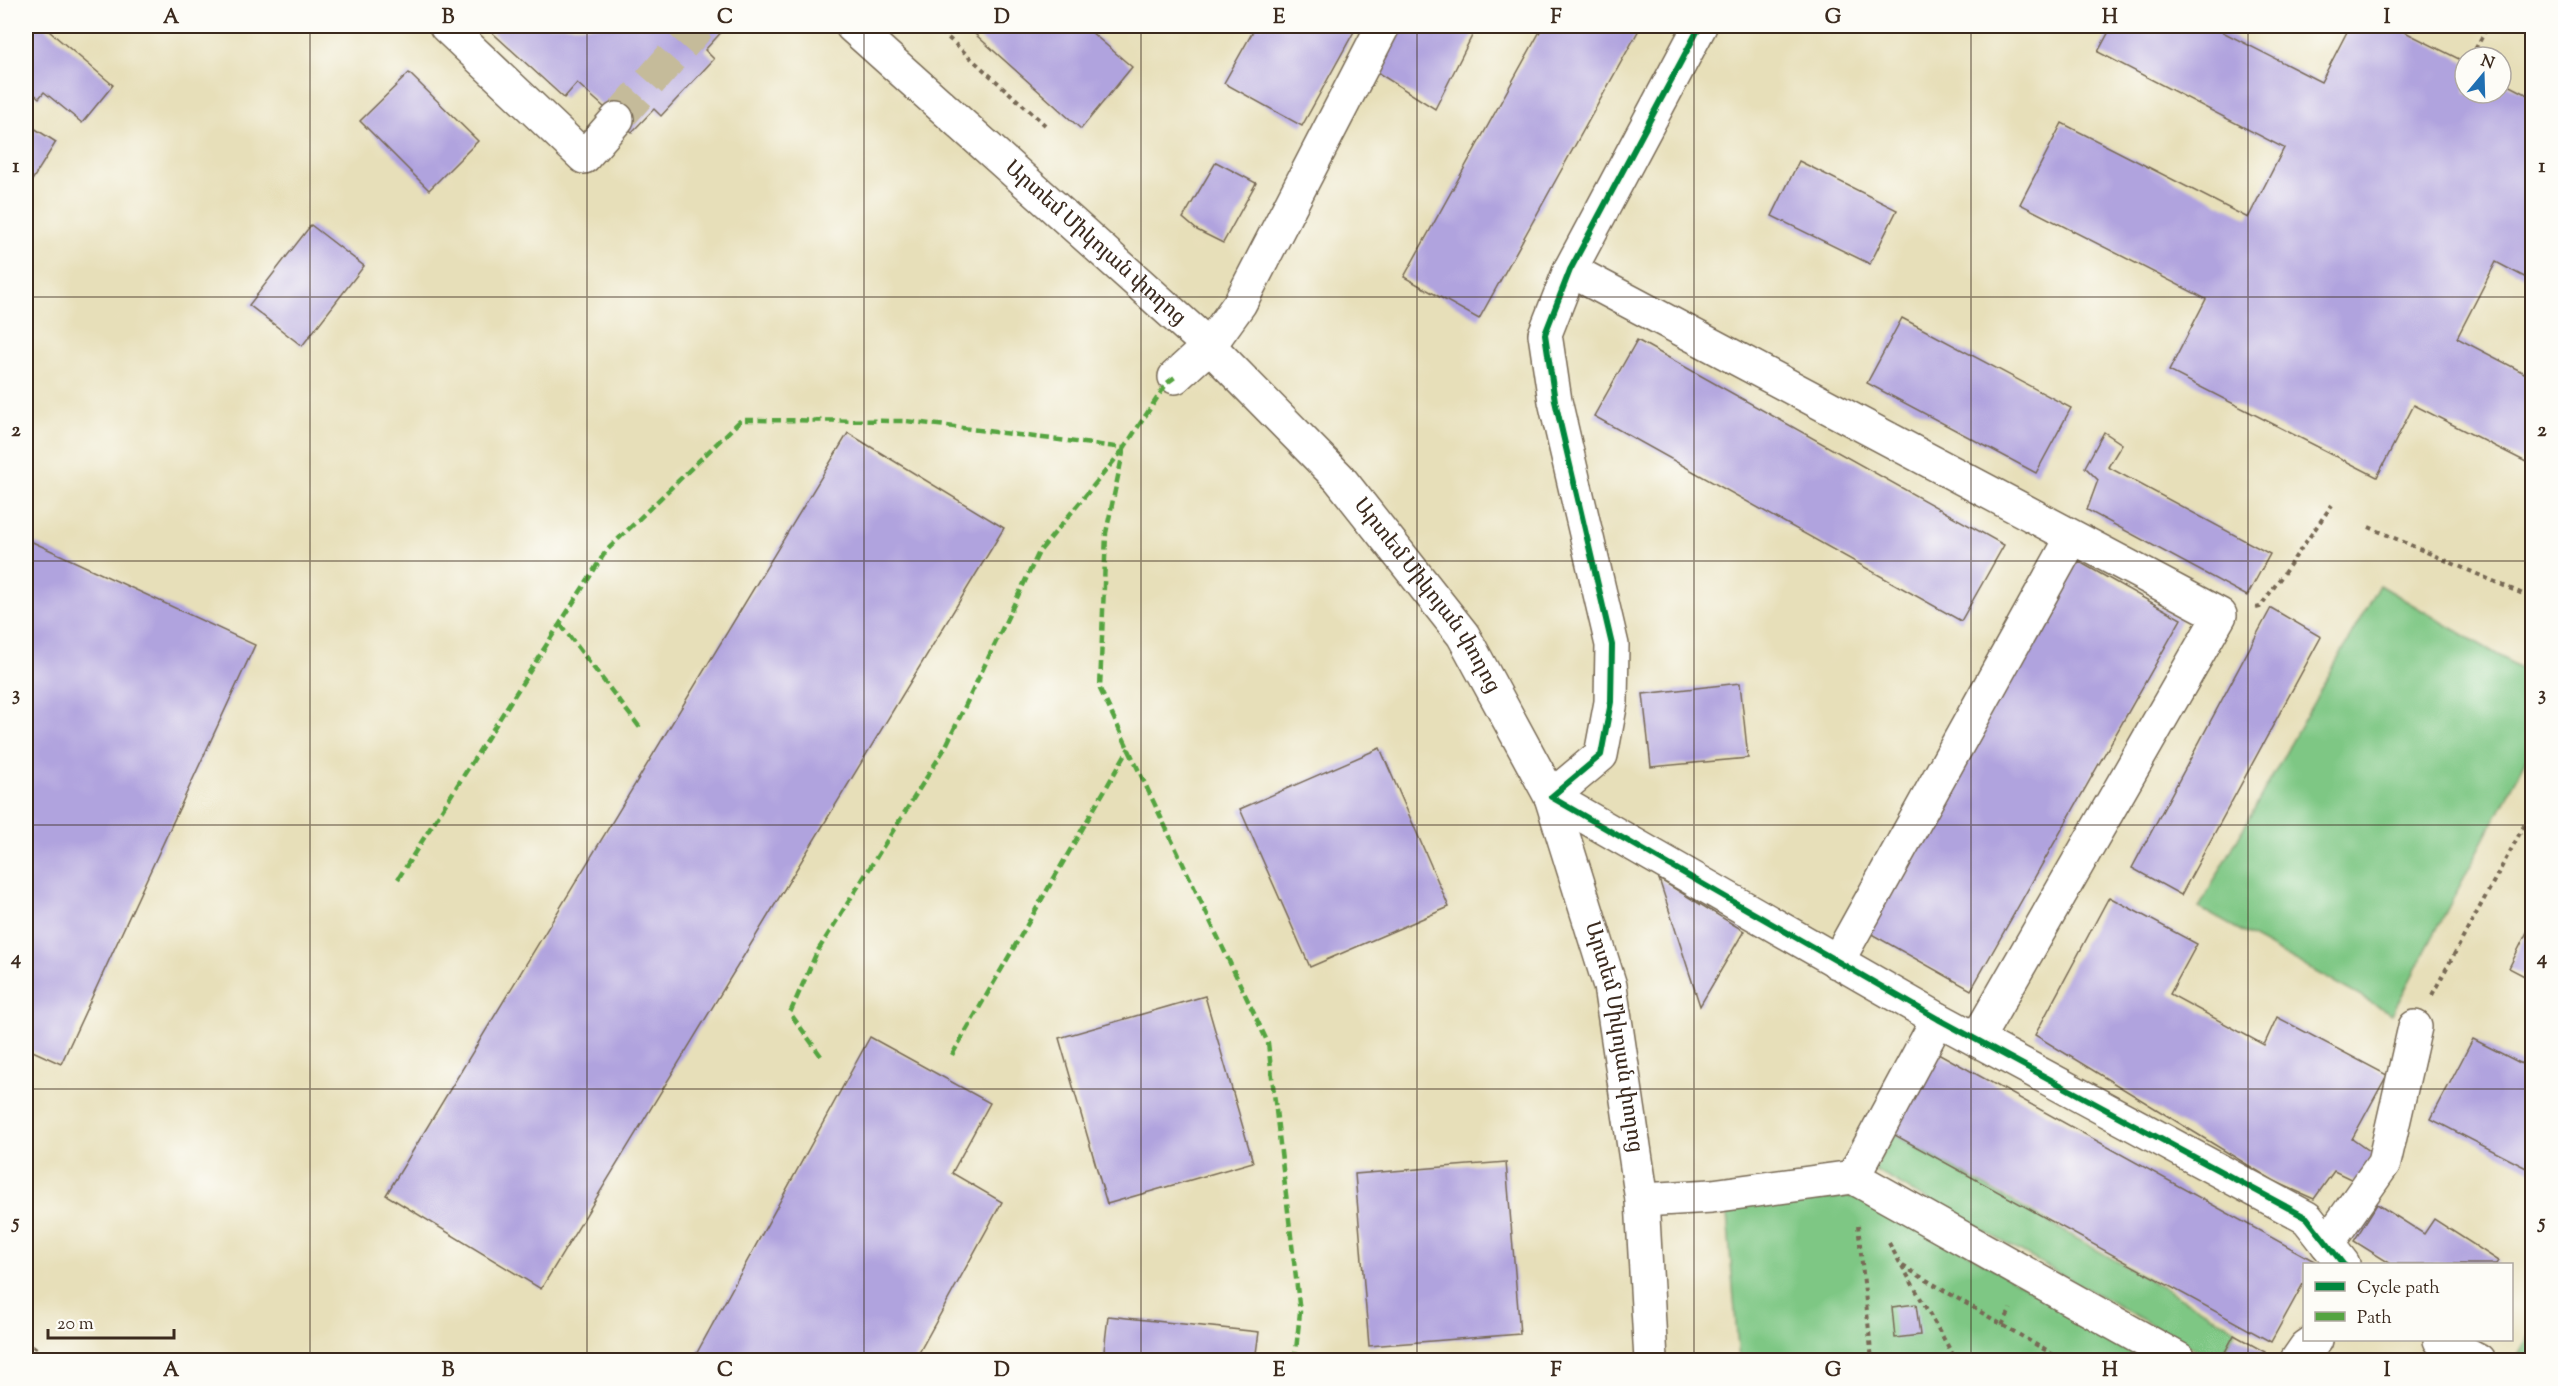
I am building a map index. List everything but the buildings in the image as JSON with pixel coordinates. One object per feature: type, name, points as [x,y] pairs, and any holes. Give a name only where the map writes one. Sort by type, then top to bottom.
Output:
[{"type":"street","points":[[446,26],[584,157],[617,119]]},
{"type":"street","name":"Արտեմ Միկոյան փողոց","points":[[852,26],[1209,346],[1339,478],[1462,635],[1551,797],[1610,986],[1642,1200],[1651,1360]]},
{"type":"street","points":[[1175,376],[1209,346],[1240,303],[1383,26]]},
{"type":"street","points":[[1700,26],[1570,270],[1545,333],[1555,401],[1612,645],[1611,702],[1601,755],[1551,797],[1938,1019],[2307,1218],[2335,1254],[2384,1163],[2415,1027]]},
{"type":"street","points":[[1570,270],[2220,615],[1977,1039]]},
{"type":"street","points":[[1837,962],[2072,538]]},
{"type":"street","points":[[1853,1177],[1938,1019]]},
{"type":"street","points":[[1642,1200],[1712,1196],[1853,1177],[2180,1360]]},
{"type":"street","points":[[2297,1360],[2306,1347],[2315,1341]]},
{"type":"path","points":[[935,26],[1045,125]]},
{"type":"path","points":[[2478,45],[2488,26]]},
{"type":"path","points":[[2220,615],[2260,607],[2332,505]]},
{"type":"path","points":[[2369,527],[2532,598]]},
{"type":"path","points":[[2415,1027],[2532,811]]},
{"type":"path","points":[[1853,1177],[1872,1360]]},
{"type":"path","points":[[1885,1236],[1956,1360]]},
{"type":"path","points":[[1901,1265],[2062,1360]]},
{"type":"path","points":[[26,1340],[49,1360]]},
{"type":"green space","points":[[2379,585],[2532,675],[2532,749],[2392,1014],[2199,908]]},
{"type":"green space","points":[[1893,1134],[2236,1329],[2219,1360],[2215,1360],[1874,1170]]},
{"type":"green space","points":[[1870,1196],[2150,1360],[1739,1360],[1726,1202]]},
{"type":"green space","points":[[2532,1330],[2532,1360],[2517,1358]]},
{"type":"tunnel","points":[[617,119],[699,26]]},
{"type":"marked path","points":[[398,879],[606,551],[741,420],[906,421],[1124,448],[1167,383],[1175,377]]},
{"type":"marked path","points":[[1124,448],[1106,533],[1100,689],[1268,1043],[1300,1312],[1295,1360]]},
{"type":"marked path","points":[[821,1056],[790,1013],[817,952],[945,748],[1039,552],[1122,451]]},
{"type":"marked path","points":[[560,624],[641,729]]},
{"type":"marked path","points":[[952,1055],[1129,748]]},
{"type":"cycle path","points":[[1700,26],[1570,270],[1545,334],[1555,401],[1612,645],[1611,702],[1601,755],[1551,797],[1938,1019],[2307,1218],[2342,1263]]}]
